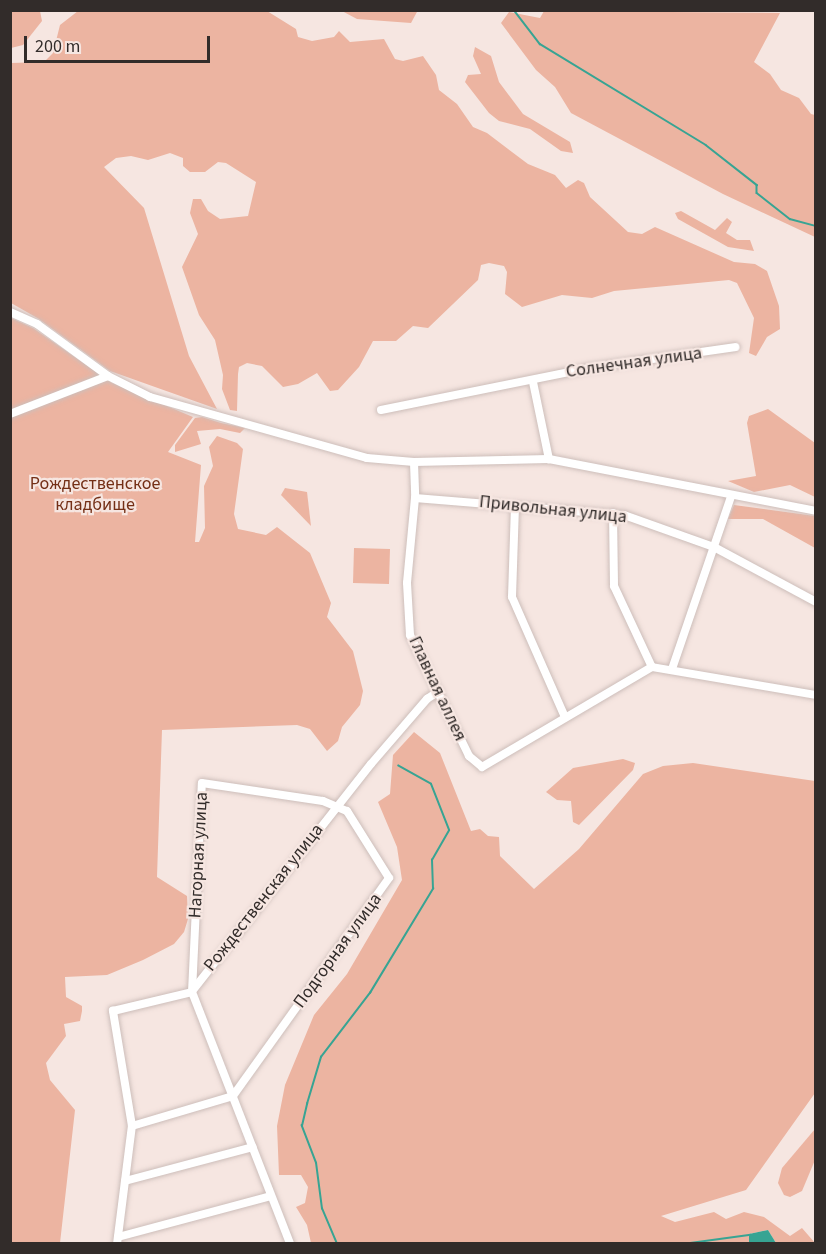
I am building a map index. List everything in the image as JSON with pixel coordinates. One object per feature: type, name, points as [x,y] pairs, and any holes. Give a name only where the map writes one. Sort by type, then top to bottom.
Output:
[{"type":"street","points":[[10,312],[37,324],[108,376],[150,397],[209,416],[367,458],[414,462],[549,459],[731,497],[816,510]]},
{"type":"street","name":"Солнечная улица","points":[[381,410],[533,382],[609,365],[735,347]]},
{"type":"street","points":[[10,414],[108,376]]},
{"type":"street","points":[[533,382],[549,459]]},
{"type":"street","name":"Главная аллея","points":[[414,462],[415,498],[411,514],[407,616],[410,634],[469,756],[482,767],[565,717]]},
{"type":"street","points":[[672,669],[731,497]]},
{"type":"street","name":"Привольная улица","points":[[415,498],[613,513],[714,547],[816,602]]},
{"type":"street","points":[[516,506],[512,597],[565,717],[652,667],[816,695]]},
{"type":"street","points":[[613,513],[612,580],[652,667]]},
{"type":"street","name":"Рождественская улица","points":[[192,992],[337,806],[427,699],[439,691]]},
{"type":"street","name":"Нагорная улица","points":[[192,992],[202,783],[337,806]]},
{"type":"street","name":"Подгорная улица","points":[[233,1096],[389,878],[347,812],[337,806]]},
{"type":"street","points":[[272,1196],[117,1240],[132,1126],[113,1011],[192,992],[272,1196],[289,1243]]},
{"type":"street","points":[[132,1126],[233,1096]]},
{"type":"street","points":[[125,1181],[253,1147]]},
{"type":"green space","points":[[11,10],[40,11],[42,21],[23,45],[11,48]]},
{"type":"green space","points":[[418,10],[411,23],[357,19],[342,11]]},
{"type":"green space","points":[[78,11],[267,11],[296,29],[298,37],[312,41],[334,37],[339,31],[350,42],[384,39],[395,59],[403,61],[423,56],[436,75],[439,90],[457,104],[473,127],[487,133],[528,164],[555,175],[566,188],[578,180],[584,183],[590,197],[628,232],[642,234],[655,227],[734,262],[755,264],[767,271],[779,306],[780,329],[767,337],[756,356],[749,353],[754,318],[737,283],[729,280],[614,291],[592,298],[562,295],[522,307],[505,294],[507,272],[504,266],[489,263],[481,265],[478,280],[428,328],[413,326],[396,341],[373,341],[359,367],[338,390],[330,391],[317,373],[298,384],[283,387],[262,366],[247,363],[239,367],[237,411],[230,410],[222,389],[223,375],[215,340],[199,315],[182,267],[198,234],[190,213],[193,199],[201,199],[208,211],[220,219],[248,216],[256,182],[226,163],[218,162],[205,172],[190,172],[183,166],[183,158],[170,153],[148,160],[131,156],[116,158],[104,167],[144,208],[189,356],[217,409],[110,371],[39,319],[11,303],[11,63],[44,62],[53,53],[60,25]]},
{"type":"green space","points":[[544,11],[780,13],[754,62],[770,74],[781,90],[799,98],[811,114],[815,115],[815,237],[723,194],[571,113],[555,87],[536,70],[501,23],[509,12],[540,18]]},
{"type":"green space","points":[[475,47],[491,56],[499,82],[523,114],[570,142],[573,153],[561,151],[530,129],[499,121],[489,113],[465,82],[468,75],[481,74],[473,56]]},
{"type":"green space","points":[[681,211],[715,230],[727,218],[732,222],[726,233],[737,240],[750,240],[754,251],[728,247],[678,219],[675,213]]},
{"type":"green space","name":"Рождественское кладбище","points":[[11,318],[33,328],[112,383],[193,417],[168,452],[201,465],[195,542],[199,542],[205,528],[204,486],[213,466],[209,447],[217,436],[237,443],[243,449],[234,514],[238,529],[266,535],[277,527],[310,553],[331,603],[327,617],[353,651],[363,691],[360,705],[342,727],[338,741],[327,751],[310,729],[297,725],[162,730],[157,877],[187,896],[188,919],[184,932],[174,944],[143,960],[107,975],[65,977],[66,997],[82,1006],[82,1011],[80,1021],[64,1024],[66,1036],[46,1063],[50,1080],[75,1110],[60,1243],[11,1244]]},
{"type":"green space","points":[[768,409],[815,443],[815,497],[790,485],[754,492],[728,481],[756,476],[747,423],[749,416]]},
{"type":"green space","points":[[202,417],[245,428],[240,433],[220,429],[197,431],[201,444],[175,452],[175,445],[195,418]]},
{"type":"green space","points":[[285,488],[307,492],[311,526],[281,495]]},
{"type":"green space","points":[[734,505],[815,516],[815,548],[763,519],[728,519]]},
{"type":"green space","points":[[354,548],[390,549],[389,584],[353,583]]},
{"type":"green space","points":[[414,732],[440,753],[471,831],[480,829],[488,836],[499,837],[500,856],[534,889],[579,849],[643,774],[663,766],[693,763],[815,781],[815,1093],[746,1190],[661,1216],[675,1222],[714,1212],[726,1219],[744,1212],[764,1217],[790,1236],[802,1228],[815,1243],[776,1243],[768,1230],[749,1234],[749,1244],[311,1243],[307,1225],[296,1207],[305,1203],[308,1187],[301,1175],[279,1175],[277,1126],[285,1085],[314,1015],[347,974],[402,880],[397,847],[378,802],[390,794],[393,755]]},
{"type":"green space","points":[[623,759],[635,763],[633,770],[579,825],[573,822],[571,801],[557,800],[546,792],[573,768]]},
{"type":"green space","points":[[815,1129],[815,1160],[802,1191],[790,1197],[784,1195],[778,1183],[782,1168]]},
{"type":"water","points":[[768,1230],[776,1243],[749,1243],[749,1234]]},
{"type":"waterway","points":[[514,10],[540,44],[706,145],[757,185],[757,193],[790,219],[816,226]]},
{"type":"waterway","points":[[337,1244],[322,1209],[316,1163],[302,1126],[307,1104],[321,1057],[370,993],[433,889],[432,860],[449,830],[431,784],[399,766]]},
{"type":"waterway","points":[[683,1244],[750,1235]]}]
